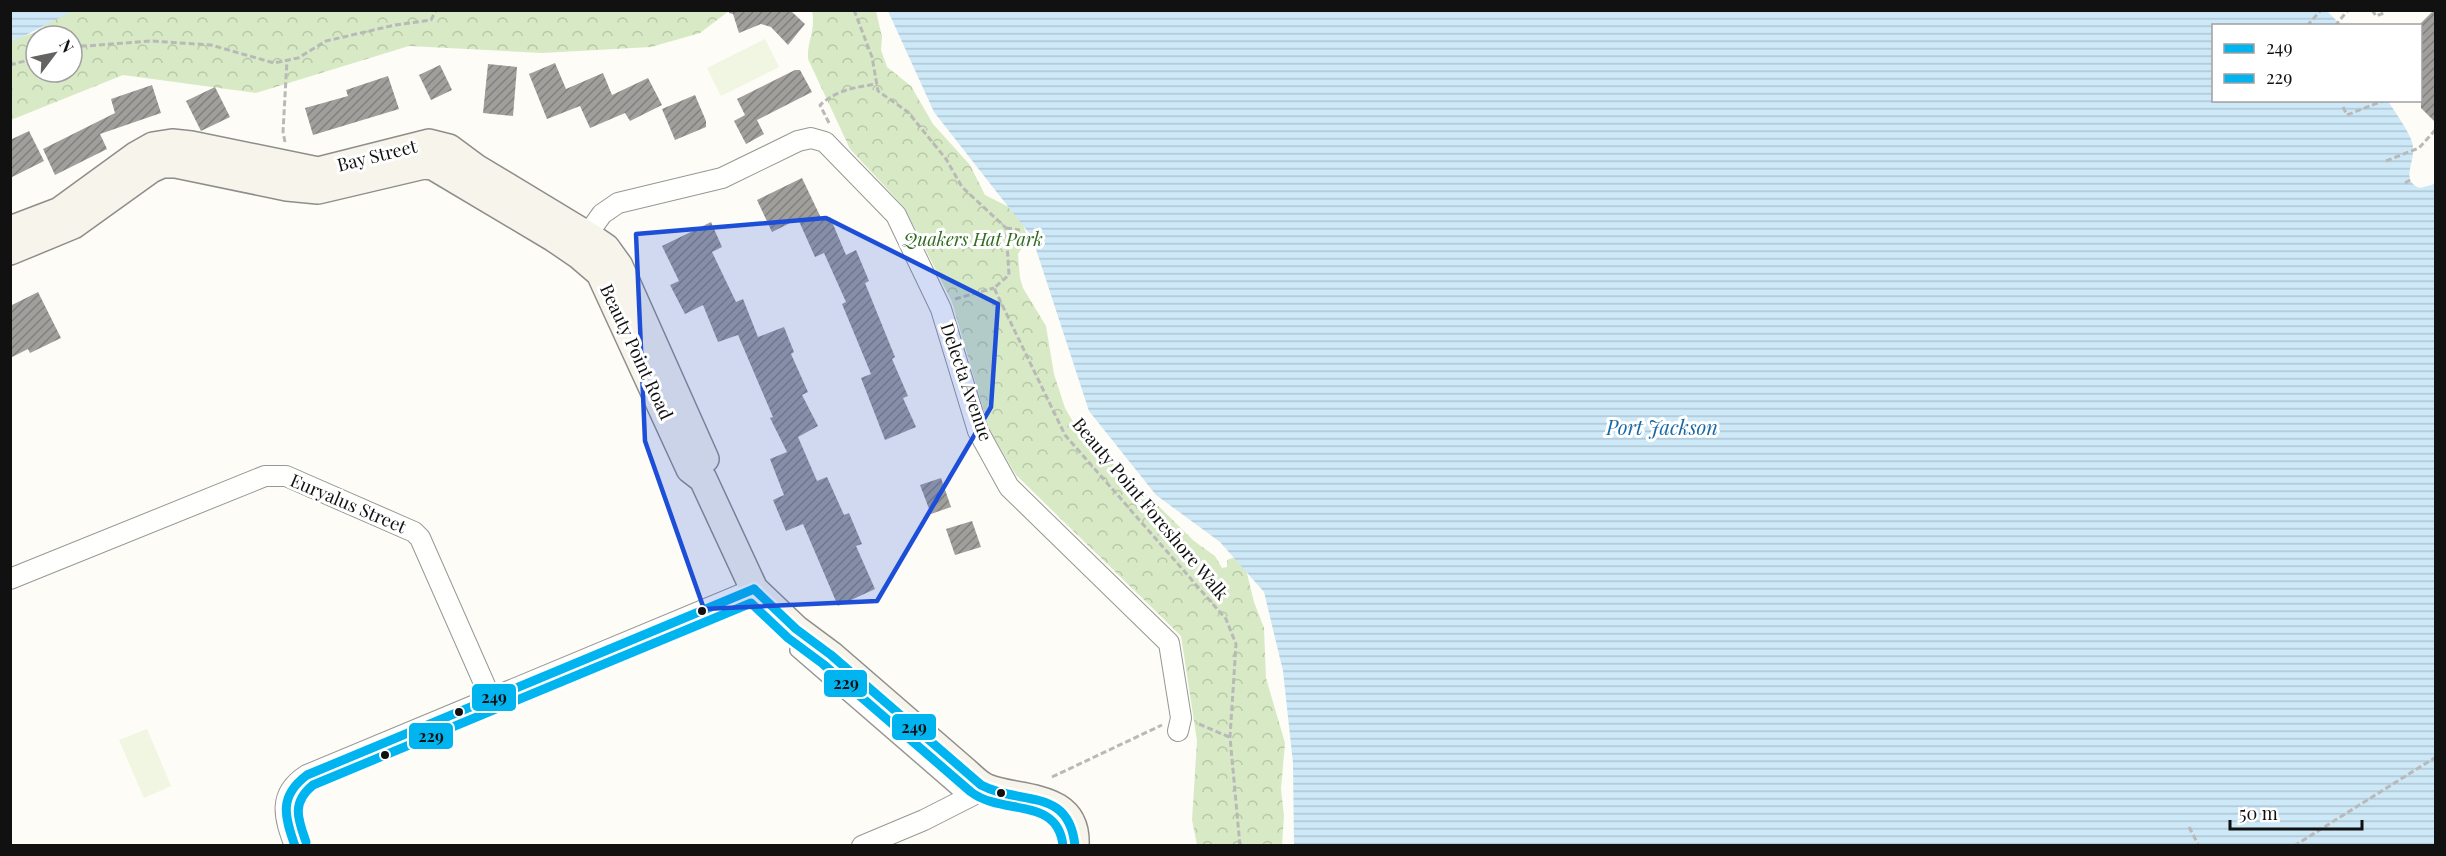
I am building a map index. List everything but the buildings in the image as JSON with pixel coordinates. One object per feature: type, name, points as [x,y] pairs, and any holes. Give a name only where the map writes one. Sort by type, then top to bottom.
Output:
[{"type":"street","points":[[587,235],[602,214],[618,203],[722,178],[798,141],[811,138],[825,142]]},
{"type":"street","name":"Delecta Avenue","points":[[825,142],[896,215],[939,305],[978,431],[1009,487],[1169,643],[1180,725]]},
{"type":"street","name":"Bay Street","points":[[287,177],[429,143],[449,148],[477,168],[587,235]]},
{"type":"street","name":"Bay Street","points":[[11,236],[73,225],[151,169],[162,164],[176,164],[287,177],[318,190],[424,165],[433,166],[554,238]]},
{"type":"street","name":"Beauty Point Road","points":[[587,235],[606,248],[619,266],[705,458],[703,479]]},
{"type":"street","name":"Beauty Point Road","points":[[554,238],[600,273],[690,469],[703,479],[754,590],[796,629],[831,655],[964,771],[976,793]]},
{"type":"street","name":"Euryalus Street","points":[[10,579],[265,476],[286,476],[414,532],[420,538],[491,699]]},
{"type":"street","points":[[295,846],[285,820],[285,804],[290,791],[298,781],[308,775],[754,590]]},
{"type":"street","points":[[862,846],[924,820],[976,793],[1047,801],[1060,809],[1070,822],[1075,846]]},
{"type":"path","points":[[84,46],[152,41],[211,45],[274,63],[298,58],[326,41],[395,25],[431,20],[436,10]]},
{"type":"path","points":[[854,10],[872,57],[878,91],[908,112],[946,159],[962,188],[1006,228],[1020,230]]},
{"type":"path","points":[[2308,24],[2321,10]]},
{"type":"path","points":[[2337,24],[2348,10]]},
{"type":"path","points":[[2372,10],[2376,16],[2384,13],[2383,10]]},
{"type":"path","points":[[287,60],[283,132],[287,177]]},
{"type":"path","points":[[825,142],[833,132],[820,105],[831,95],[840,91],[877,84]]},
{"type":"path","points":[[2343,107],[2348,115],[2380,102]]},
{"type":"path","points":[[2387,160],[2419,148],[2436,129]]},
{"type":"path","points":[[2404,183],[2410,180]]},
{"type":"path","points":[[939,305],[994,288],[1009,275],[1006,228]]},
{"type":"path","name":"Beauty Point Foreshore Walk","points":[[994,288],[1065,435],[1226,619],[1236,644],[1230,737],[1240,846]]},
{"type":"path","points":[[1052,777],[1180,725],[1230,737]]},
{"type":"path","points":[[2294,846],[2436,757]]},
{"type":"path","points":[[2188,827],[2199,846]]},
{"type":"highlighted area","points":[[826,218],[998,304],[991,407],[877,601],[704,609],[645,441],[636,234]]},
{"type":"green space","points":[[55,11],[729,11],[700,33],[651,47],[542,53],[409,46],[256,93],[123,75],[11,120],[11,40],[24,36],[24,84],[84,84],[84,24],[44,24],[46,16]]},
{"type":"green space","name":"Quakers Hat Park","points":[[812,11],[876,11],[882,37],[881,50],[887,67],[911,86],[933,124],[970,165],[985,195],[1007,206],[1025,223],[1029,243],[1023,246],[1018,254],[1020,278],[1023,288],[1046,326],[1054,374],[1065,408],[1079,432],[1194,541],[1215,556],[1222,568],[1227,567],[1227,560],[1235,557],[1246,569],[1254,602],[1264,628],[1266,678],[1285,743],[1281,789],[1284,816],[1282,845],[1197,845],[1192,820],[1197,741],[1181,636],[1016,475],[989,429],[952,302],[904,207],[850,149],[808,59],[813,24]]},
{"type":"green space","points":[[765,39],[779,67],[721,96],[707,68]]},
{"type":"green space","points":[[147,729],[171,786],[144,798],[119,740]]},
{"type":"water","points":[[11,10],[73,11],[47,24],[24,24],[24,36],[11,40]]},
{"type":"water","name":"Port Jackson","points":[[888,11],[2327,11],[2340,24],[2212,24],[2212,102],[2389,102],[2412,142],[2411,181],[2420,188],[2435,184],[2435,845],[1294,845],[1293,763],[1283,671],[1264,592],[1220,542],[1156,495],[1089,411],[1032,237],[934,112]]},
{"type":"transit line","name":"249","points":[[754,589],[796,629],[831,655],[981,785],[996,791],[1040,801],[1053,806],[1063,814],[1071,827],[1075,846]]},
{"type":"transit line","name":"249","points":[[295,846],[288,825],[286,807],[292,791],[307,775],[754,589]]},
{"type":"transit line","name":"229","points":[[306,842],[298,812],[302,798],[313,785],[751,603],[788,638],[823,664],[971,792],[998,804],[1040,813],[1051,820],[1059,830],[1063,846]]}]
